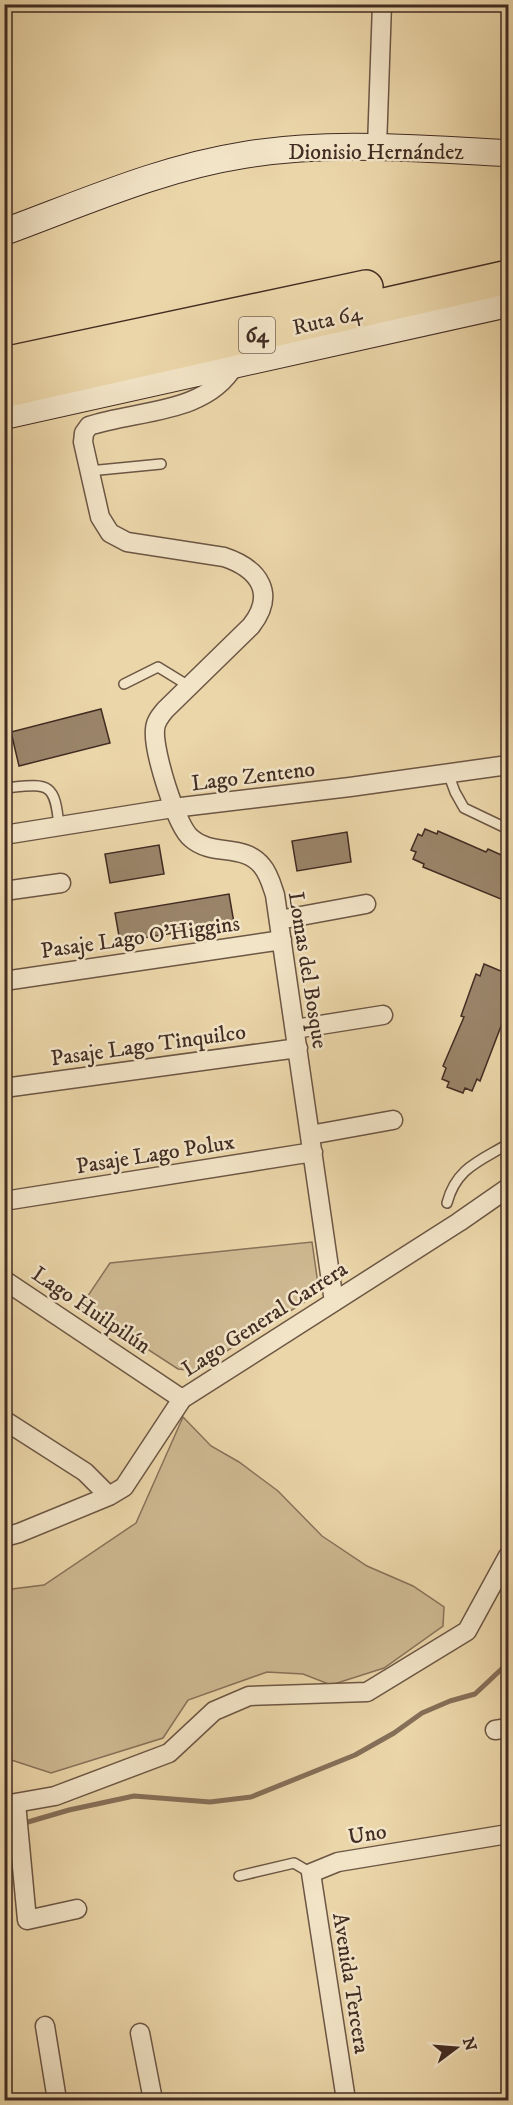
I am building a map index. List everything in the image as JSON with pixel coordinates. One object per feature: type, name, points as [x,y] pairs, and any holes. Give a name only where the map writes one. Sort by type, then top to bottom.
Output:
[{"type":"highway","name":"Ruta 64","points":[[4,364],[508,256]]},
{"type":"highway","name":"Ruta 64","points":[[4,391],[508,277]]},
{"type":"street","points":[[376,147],[382,4]]},
{"type":"street","name":"Dionisio Hernández","points":[[4,231],[161,175],[207,162],[278,150],[312,147],[376,147],[508,153]]},
{"type":"street","points":[[4,416],[508,304]]},
{"type":"street","name":"Lomas del Bosque","points":[[234,366],[226,380],[192,402],[89,426],[84,433],[83,442],[100,517],[110,533],[127,542],[224,557],[239,562],[251,571],[263,591],[261,614],[157,720],[156,742],[173,808],[190,838],[202,846],[243,852],[252,856],[262,866],[275,895],[334,1302]]},
{"type":"street","name":"Lago Zenteno","points":[[4,835],[173,808],[508,765]]},
{"type":"street","points":[[4,891],[61,883]]},
{"type":"street","points":[[279,920],[366,904]]},
{"type":"street","name":"Pasaje Lago O'Higgins","points":[[4,981],[282,940]]},
{"type":"street","points":[[295,1029],[383,1015]]},
{"type":"street","name":"Pasaje Lago Tinquilco","points":[[4,1088],[298,1048]]},
{"type":"street","name":"Pasaje Lago Polux","points":[[4,1201],[312,1143],[393,1120]]},
{"type":"street","name":"Lago General Carrera","points":[[4,1537],[110,1496],[124,1487],[182,1399],[334,1302],[452,1211],[508,1188]]},
{"type":"street","name":"Lago Huilpilún","points":[[4,1280],[182,1399]]},
{"type":"street","points":[[4,1420],[85,1472],[110,1496]]},
{"type":"street","points":[[77,1909],[27,1920],[10,1804],[55,1796],[169,1753],[214,1711],[249,1696],[367,1692],[467,1631],[508,1556]]},
{"type":"street","name":"Uno","points":[[310,1873],[338,1862],[508,1834]]},
{"type":"street","name":"Avenida Tercera","points":[[310,1873],[346,2100]]},
{"type":"street","points":[[45,2026],[57,2100]]},
{"type":"street","points":[[140,2033],[153,2100]]},
{"type":"lane","points":[[89,471],[161,464]]},
{"type":"lane","points":[[124,684],[158,667],[189,686]]},
{"type":"lane","points":[[448,773],[464,808],[508,828]]},
{"type":"lane","points":[[4,788],[38,785],[48,788],[57,801],[59,827]]},
{"type":"lane","points":[[452,1211],[450,1192],[462,1172],[508,1144]]},
{"type":"lane","points":[[239,1876],[294,1863],[310,1873]]},
{"type":"shaded area","points":[[312,1242],[318,1284],[314,1296],[195,1371],[178,1369],[81,1306],[110,1263]]},
{"type":"shaded area","points":[[183,1417],[211,1446],[239,1462],[278,1491],[322,1536],[367,1566],[413,1586],[444,1607],[443,1626],[384,1668],[331,1685],[303,1674],[267,1672],[188,1700],[163,1738],[51,1773],[5,1758],[4,1590],[44,1585],[136,1523]]},
{"type":"building","points":[[101,709],[110,743],[19,766],[11,732]]},
{"type":"building","points":[[425,829],[437,834],[438,831],[486,852],[488,849],[508,858],[508,902],[423,867],[424,864],[413,859],[416,852],[411,850],[418,834],[422,836]]},
{"type":"building","points":[[347,832],[351,862],[297,871],[292,841]]},
{"type":"building","points":[[159,845],[164,874],[110,883],[105,854]]},
{"type":"building","points":[[229,894],[234,923],[120,942],[115,913]]},
{"type":"building","points":[[484,964],[508,974],[508,1008],[480,1081],[477,1079],[472,1091],[465,1088],[463,1093],[447,1087],[449,1082],[442,1079],[446,1068],[443,1066],[464,1017],[461,1016],[476,974],[480,976]]},
{"type":"waterway","points":[[4,1829],[69,1810],[134,1796],[210,1802],[251,1797],[355,1755],[394,1733],[422,1713],[450,1701],[475,1694],[508,1663]]}]
